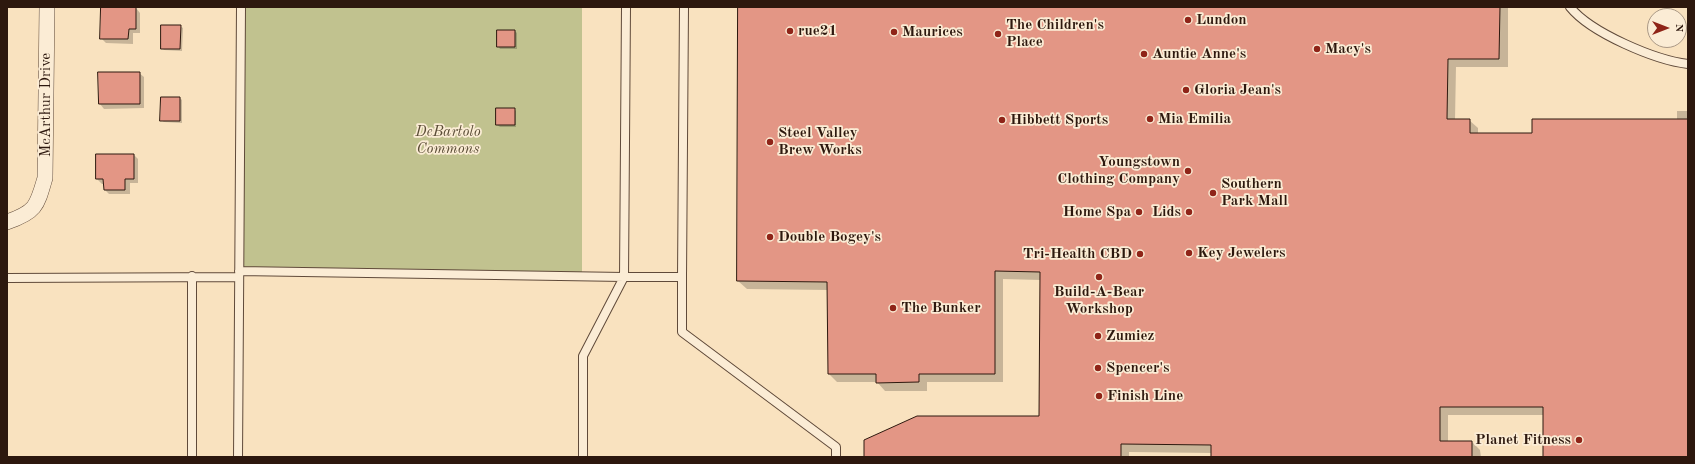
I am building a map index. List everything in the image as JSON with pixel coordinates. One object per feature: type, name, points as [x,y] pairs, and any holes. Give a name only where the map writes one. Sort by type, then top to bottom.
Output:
[{"type":"street","name":"McArthur Drive","points":[[7,222],[24,216],[32,210],[38,201],[46,178],[46,7]]},
{"type":"lane","points":[[238,457],[241,7]]},
{"type":"lane","points":[[583,457],[583,356],[624,277],[626,7]]},
{"type":"lane","points":[[684,7],[682,332],[836,447],[836,457]]},
{"type":"lane","points":[[1570,7],[1589,24],[1606,35],[1653,55],[1676,63],[1688,64]]},
{"type":"lane","points":[[7,278],[239,274],[682,277]]},
{"type":"lane","points":[[192,276],[192,457]]},
{"type":"green space","name":"DeBartolo Commons","points":[[241,7],[582,7],[582,276],[239,271]]},
{"type":"building","points":[[101,7],[136,7],[136,29],[129,29],[128,39],[100,39]]},
{"type":"building","name":"Southern Park Mall","points":[[738,7],[1500,7],[1499,59],[1448,59],[1447,119],[1470,119],[1470,133],[1532,133],[1532,119],[1688,119],[1688,457],[1543,457],[1543,407],[1440,407],[1440,441],[1472,441],[1472,457],[1211,457],[1211,445],[1121,444],[1121,457],[864,457],[864,440],[917,416],[1039,416],[1040,272],[995,271],[995,374],[919,374],[919,382],[876,383],[876,374],[828,374],[827,282],[737,281]]},
{"type":"building","points":[[161,25],[181,25],[180,49],[161,49]]},
{"type":"building","points":[[497,30],[515,30],[515,47],[497,47]]},
{"type":"building","points":[[98,72],[140,72],[140,104],[99,104]]},
{"type":"building","points":[[161,97],[180,97],[180,121],[160,121]]},
{"type":"building","points":[[496,108],[515,108],[515,125],[496,125]]},
{"type":"building","points":[[96,154],[134,154],[134,179],[125,179],[125,190],[104,190],[103,179],[96,179]]},
{"type":"place","name":"Lundon","points":[[1188,20]]},
{"type":"place","name":"rue21","points":[[790,31]]},
{"type":"place","name":"Maurices","points":[[894,32]]},
{"type":"place","name":"The Children's Place","points":[[998,34]]},
{"type":"place","name":"Macy's","points":[[1317,49]]},
{"type":"place","name":"Auntie Anne's","points":[[1144,54]]},
{"type":"place","name":"Gloria Jean's","points":[[1186,90]]},
{"type":"place","name":"Mia Emilia","points":[[1150,119]]},
{"type":"place","name":"Hibbett Sports","points":[[1002,120]]},
{"type":"place","name":"Steel Valley Brew Works","points":[[770,142]]},
{"type":"place","name":"Youngstown Clothing Company","points":[[1188,171]]},
{"type":"place","name":"Southern Park Mall","points":[[1213,193]]},
{"type":"place","name":"Home Spa","points":[[1139,212]]},
{"type":"place","name":"Lids","points":[[1189,212]]},
{"type":"place","name":"Double Bogey's","points":[[770,237]]},
{"type":"place","name":"Key Jewelers","points":[[1189,253]]},
{"type":"place","name":"Tri-Health CBD","points":[[1140,254]]},
{"type":"place","name":"Build-A-Bear Workshop","points":[[1099,277]]},
{"type":"place","name":"The Bunker","points":[[893,308]]},
{"type":"place","name":"Zumiez","points":[[1098,336]]},
{"type":"place","name":"Spencer's","points":[[1098,368]]},
{"type":"place","name":"Finish Line","points":[[1099,396]]},
{"type":"place","name":"Planet Fitness","points":[[1579,440]]}]
